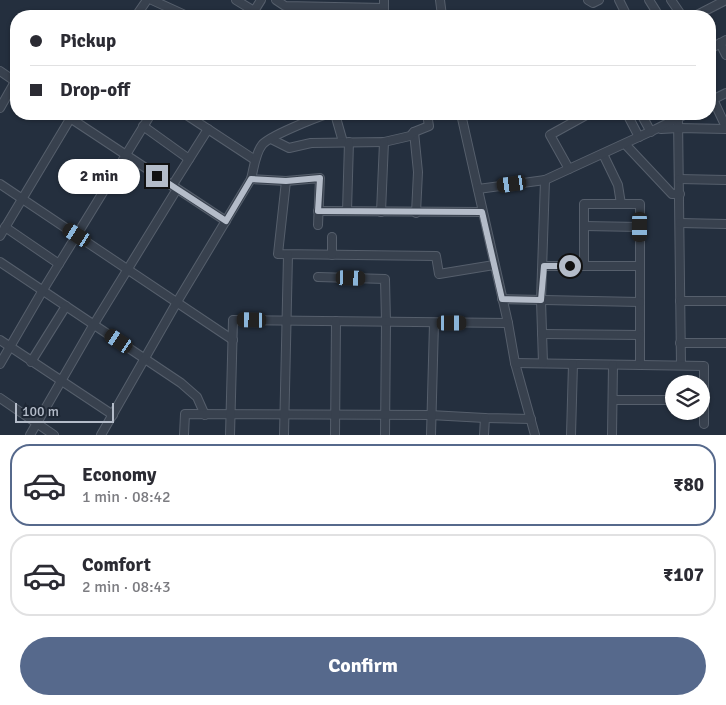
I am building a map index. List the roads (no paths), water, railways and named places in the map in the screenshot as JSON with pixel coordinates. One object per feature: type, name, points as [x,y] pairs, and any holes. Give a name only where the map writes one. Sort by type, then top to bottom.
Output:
[{"type":"street","points":[[152,0],[174,10]]},
{"type":"street","points":[[236,0],[248,10]]},
{"type":"street","points":[[276,0],[285,6],[304,6],[318,3],[342,7],[384,8]]},
{"type":"street","points":[[588,0],[592,3],[599,0]]},
{"type":"street","points":[[707,10],[726,0]]},
{"type":"street","points":[[723,42],[726,55]]},
{"type":"street","points":[[0,108],[10,91]]},
{"type":"street","points":[[654,131],[679,128],[726,128],[716,108]]},
{"type":"street","points":[[0,236],[66,120]]},
{"type":"street","points":[[76,120],[226,221]]},
{"type":"street","points":[[0,364],[42,290],[147,120]]},
{"type":"street","points":[[194,120],[255,160]]},
{"type":"street","points":[[101,435],[176,302],[251,179],[255,160],[263,144],[310,120]]},
{"type":"street","points":[[337,120],[346,142],[346,211]]},
{"type":"street","points":[[271,139],[289,148],[311,143],[384,142],[410,136],[414,132],[429,126],[428,120]]},
{"type":"street","points":[[463,120],[482,212],[508,323],[514,364],[534,435]]},
{"type":"street","points":[[569,169],[550,135],[577,120]]},
{"type":"street","points":[[630,120],[639,137]]},
{"type":"street","points":[[646,120],[654,131]]},
{"type":"street","points":[[478,189],[546,180],[674,120]]},
{"type":"street","points":[[678,120],[681,365]]},
{"type":"street","points":[[143,126],[189,159]]},
{"type":"street","points":[[30,435],[208,129]]},
{"type":"street","points":[[414,132],[418,172],[416,212]]},
{"type":"street","points":[[381,212],[384,142]]},
{"type":"street","points":[[625,144],[672,194],[680,194]]},
{"type":"street","points":[[603,154],[618,185],[621,204]]},
{"type":"street","points":[[251,179],[286,181],[320,178],[318,225]]},
{"type":"street","points":[[679,178],[726,180]]},
{"type":"street","points":[[543,363],[541,300],[544,266],[546,180]]},
{"type":"street","points":[[286,181],[278,254],[436,256],[439,274],[494,265]]},
{"type":"street","points":[[0,184],[232,340]]},
{"type":"street","points":[[584,266],[584,204],[640,204],[640,365]]},
{"type":"street","points":[[318,211],[482,212]]},
{"type":"street","points":[[680,223],[726,224]]},
{"type":"street","points":[[584,226],[640,227]]},
{"type":"street","points":[[5,227],[59,264]]},
{"type":"street","points":[[332,237],[332,255]]},
{"type":"street","points":[[284,435],[288,255]]},
{"type":"street","points":[[0,262],[181,383],[196,397],[205,415]]},
{"type":"street","points":[[544,266],[640,266]]},
{"type":"street","points":[[318,277],[385,279],[385,435]]},
{"type":"street","points":[[502,299],[640,302]]},
{"type":"street","points":[[680,301],[726,301]]},
{"type":"street","points":[[31,362],[66,306]]},
{"type":"street","points":[[230,435],[234,320],[508,323]]},
{"type":"street","points":[[335,435],[336,321]]},
{"type":"street","points":[[431,435],[430,415],[434,323]]},
{"type":"street","points":[[542,334],[640,335]]},
{"type":"street","points":[[0,340],[113,416]]},
{"type":"street","points":[[680,343],[726,343]]},
{"type":"street","points":[[514,364],[704,366],[704,375]]},
{"type":"street","points":[[571,435],[573,364]]},
{"type":"street","points":[[612,435],[613,365]]},
{"type":"street","points":[[0,398],[54,435]]},
{"type":"street","points":[[613,400],[665,400]]},
{"type":"street","points":[[184,435],[185,414],[430,415],[531,419]]},
{"type":"street","points":[[484,435],[485,418]]},
{"type":"street","points":[[704,420],[704,424]]}]
